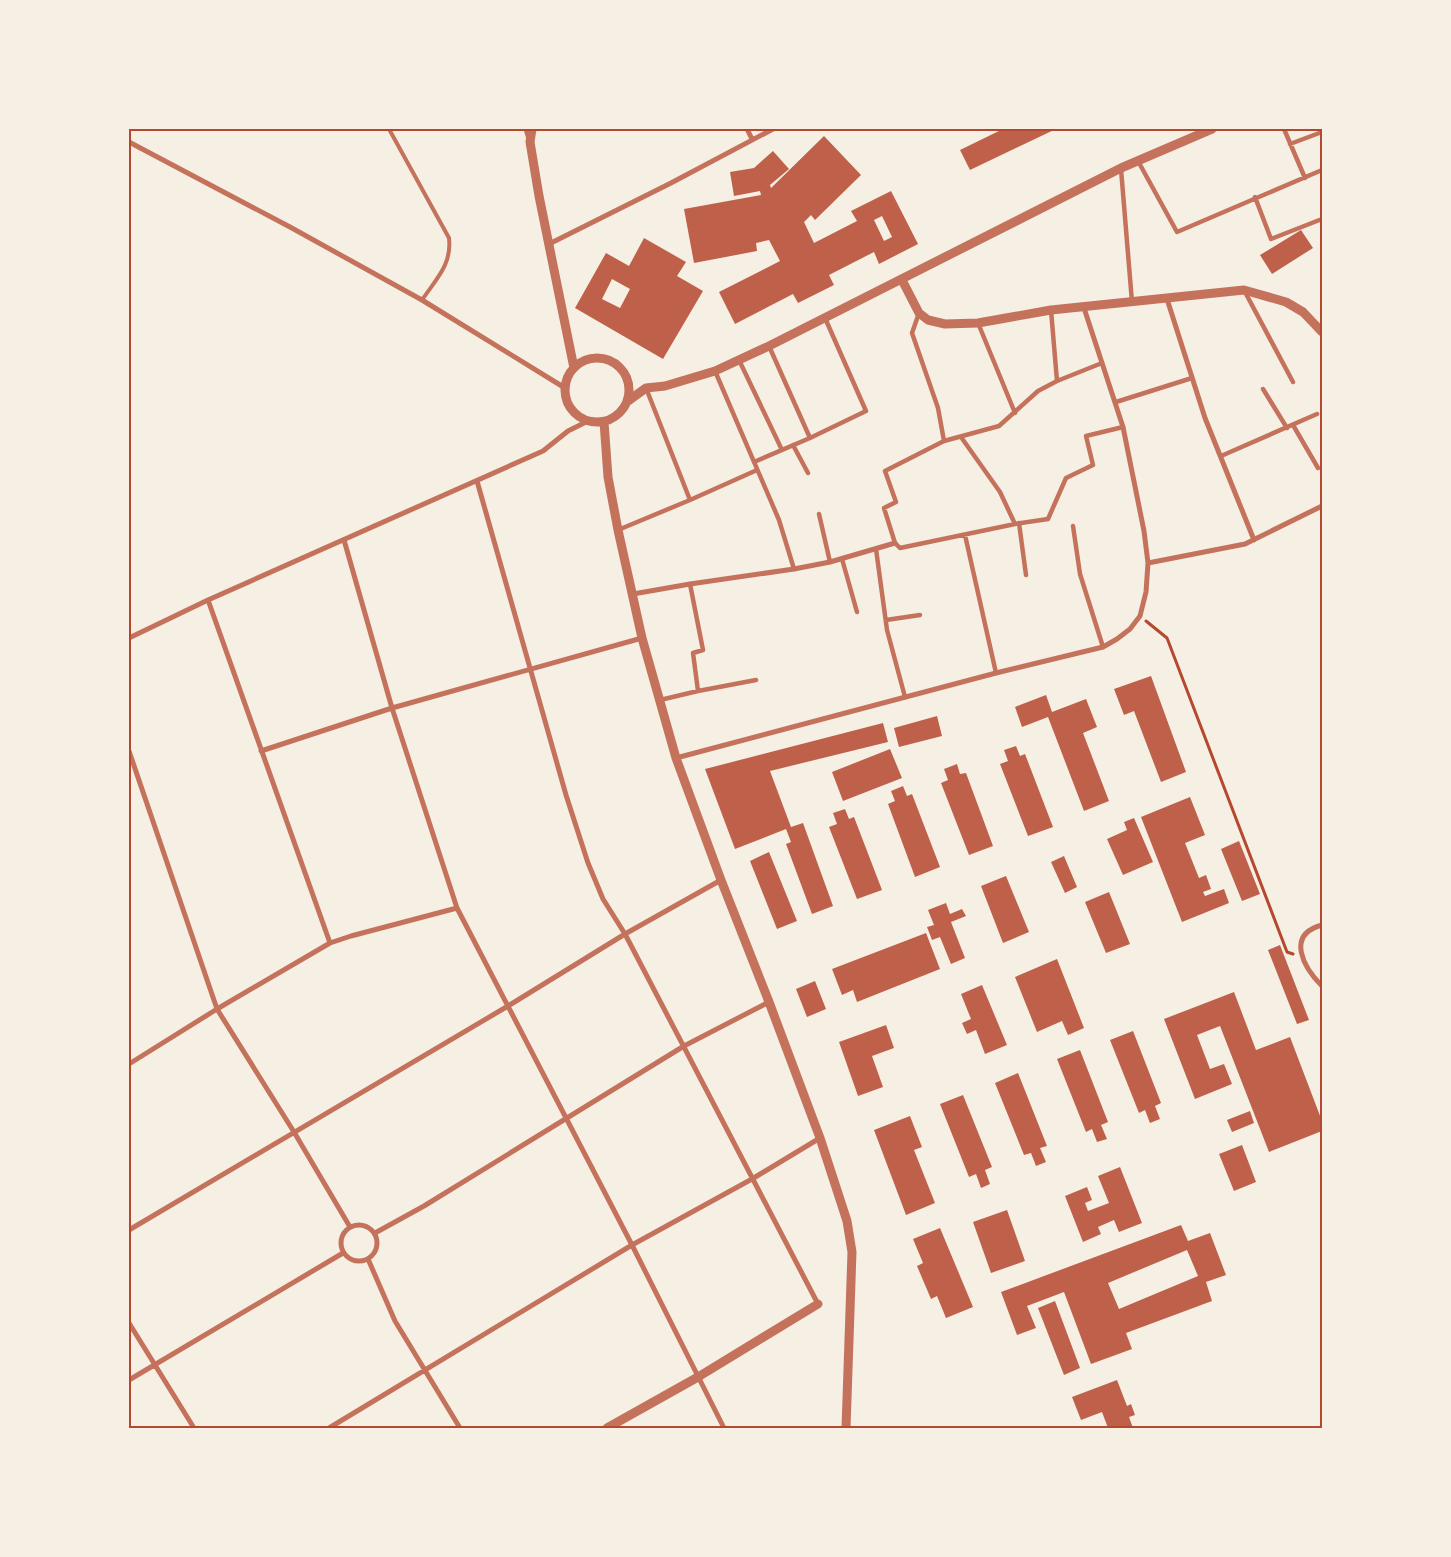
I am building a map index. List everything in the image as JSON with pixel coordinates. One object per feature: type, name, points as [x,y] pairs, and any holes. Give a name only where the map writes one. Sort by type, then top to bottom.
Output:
[{"type":"street","points":[[526,129],[574,368]]},
{"type":"street","points":[[530,142],[532,129]]},
{"type":"street","points":[[747,129],[752,139]]},
{"type":"street","points":[[549,244],[671,184],[773,129]]},
{"type":"street","points":[[628,401],[629,388],[626,376],[619,366],[608,360],[596,358],[584,361],[574,368],[565,388],[566,399],[571,409],[579,416],[588,421],[604,422],[621,412],[628,401],[646,388],[665,386],[739,360],[902,280],[1121,168],[1212,129]]},
{"type":"street","points":[[1284,129],[1306,178]]},
{"type":"street","points":[[1290,144],[1322,132]]},
{"type":"street","points":[[129,142],[290,227],[422,300],[565,388]]},
{"type":"street","points":[[1138,161],[1177,232],[1255,197],[1322,170]]},
{"type":"street","points":[[1121,168],[1132,302]]},
{"type":"street","points":[[1255,197],[1271,238],[1322,219]]},
{"type":"street","points":[[902,280],[919,314],[928,320],[936,322],[978,323],[1051,310],[1244,290],[1286,302],[1303,312],[1322,332]]},
{"type":"street","points":[[1244,290],[1293,382]]},
{"type":"street","points":[[1167,299],[1205,418],[1254,540]]},
{"type":"street","points":[[676,758],[996,673],[1103,647],[1118,639],[1130,629],[1140,616],[1146,592],[1148,563],[1144,531],[1123,427],[1084,308]]},
{"type":"street","points":[[1051,310],[1057,381]]},
{"type":"street","points":[[919,314],[912,333],[938,408],[944,441]]},
{"type":"street","points":[[754,462],[866,411],[825,318]]},
{"type":"street","points":[[978,323],[1015,413]]},
{"type":"street","points":[[769,346],[810,438]]},
{"type":"street","points":[[739,360],[782,450]]},
{"type":"street","points":[[1102,363],[1057,381],[1038,391],[999,426],[944,441],[885,471],[896,502],[884,508],[895,543],[900,548],[1017,523],[1048,519],[1066,478],[1094,465],[1086,436],[1123,427]]},
{"type":"street","points":[[715,370],[779,520],[794,569]]},
{"type":"street","points":[[1116,402],[1192,378]]},
{"type":"street","points":[[646,388],[690,500]]},
{"type":"street","points":[[1263,389],[1287,428]]},
{"type":"street","points":[[1221,456],[1317,414]]},
{"type":"street","points":[[129,638],[208,600],[544,451],[568,431],[588,421]]},
{"type":"street","points":[[604,422],[608,477],[618,530],[642,638],[676,758],[721,880],[770,1002],[820,1138],[847,1221],[852,1252],[846,1428]]},
{"type":"street","points":[[1293,425],[1318,468]]},
{"type":"street","points":[[961,437],[1000,492],[1017,523],[1026,575]]},
{"type":"street","points":[[793,445],[808,473]]},
{"type":"street","points":[[618,530],[757,470]]},
{"type":"street","points":[[477,481],[566,795],[588,864],[604,899],[625,934],[818,1304],[698,1377],[607,1428]]},
{"type":"street","points":[[1148,563],[1234,546],[1254,540],[1322,506]]},
{"type":"street","points":[[820,514],[830,562]]},
{"type":"street","points":[[1073,526],[1080,574],[1103,647]]},
{"type":"street","points":[[965,535],[996,673]]},
{"type":"street","points":[[344,540],[392,708],[457,908],[632,1245],[724,1428]]},
{"type":"street","points":[[633,594],[830,562],[895,543]]},
{"type":"street","points":[[876,549],[886,620],[905,697]]},
{"type":"street","points":[[842,559],[857,612]]},
{"type":"street","points":[[690,584],[703,650],[693,653],[698,691]]},
{"type":"street","points":[[208,600],[330,943]]},
{"type":"street","points":[[886,620],[920,615]]},
{"type":"street","points":[[261,751],[392,708],[642,638]]},
{"type":"street","points":[[660,700],[756,680]]},
{"type":"street","points":[[129,751],[217,1009],[294,1132],[350,1227]]},
{"type":"street","points":[[129,1230],[508,1006],[625,934],[721,880]]},
{"type":"street","points":[[129,1064],[217,1009],[330,943],[457,908]]},
{"type":"street","points":[[1322,925],[1313,928],[1304,937],[1301,946],[1302,958],[1311,974],[1322,986]]},
{"type":"street","points":[[375,1233],[424,1206],[684,1046],[770,1002]]},
{"type":"street","points":[[329,1428],[632,1245],[820,1138]]},
{"type":"street","points":[[364,1225],[375,1233],[377,1248],[368,1259],[354,1261],[343,1253],[341,1238],[350,1227],[364,1225]]},
{"type":"street","points":[[129,1380],[343,1253]]},
{"type":"street","points":[[368,1259],[395,1321],[460,1428]]},
{"type":"street","points":[[129,1323],[194,1428]]},
{"type":"lane","points":[[389,129],[449,238],[450,250],[446,264],[422,300]]},
{"type":"path","points":[[1140,616],[1167,638],[1287,952],[1302,958]]},
{"type":"building","points":[[1003,129],[1056,129],[970,170],[960,150]]},
{"type":"building","points":[[824,136],[861,175],[815,220],[811,215],[804,222],[814,243],[857,221],[851,211],[891,191],[918,244],[879,264],[874,252],[829,275],[834,285],[798,303],[793,294],[735,324],[719,292],[780,261],[769,240],[756,243],[757,251],[694,263],[684,209],[761,195],[760,191],[734,196],[730,172],[754,168],[773,151],[789,169],[770,185],[771,188]],"holes":[[[882,216],[892,237],[884,241],[874,220]]]},
{"type":"building","points":[[1301,230],[1313,248],[1272,274],[1260,255]]},
{"type":"building","points":[[644,238],[686,262],[677,276],[703,291],[663,359],[575,308],[606,253],[629,266]],"holes":[[[612,279],[630,289],[620,308],[602,299]]]},
{"type":"building","points":[[1151,676],[1186,772],[1161,782],[1134,711],[1124,715],[1114,689]]},
{"type":"building","points":[[1046,695],[1052,712],[1086,699],[1097,727],[1083,733],[1109,801],[1084,811],[1048,717],[1022,727],[1015,707]]},
{"type":"building","points":[[937,716],[942,736],[899,747],[894,728]]},
{"type":"building","points":[[883,723],[888,742],[770,771],[791,827],[803,823],[833,906],[812,914],[786,844],[791,842],[786,829],[735,849],[705,769]]},
{"type":"building","points":[[1016,746],[1020,756],[1025,754],[1053,827],[1028,836],[1000,764],[1008,761],[1004,750]]},
{"type":"building","points":[[890,749],[902,778],[843,801],[832,772]]},
{"type":"building","points":[[957,764],[960,774],[966,773],[993,846],[969,855],[941,783],[948,780],[944,769]]},
{"type":"building","points":[[903,786],[907,796],[912,794],[940,867],[915,877],[888,804],[895,801],[891,791]]},
{"type":"building","points":[[1190,797],[1205,835],[1185,843],[1199,878],[1206,875],[1211,889],[1203,892],[1205,896],[1224,889],[1229,903],[1182,922],[1141,817]]},
{"type":"building","points":[[845,809],[849,819],[854,817],[882,890],[857,899],[829,827],[837,824],[833,813]]},
{"type":"building","points":[[1134,818],[1153,862],[1123,875],[1107,839],[1127,830],[1124,822]]},
{"type":"building","points":[[1239,841],[1260,894],[1242,901],[1221,849]]},
{"type":"building","points":[[769,852],[797,921],[777,929],[750,861]]},
{"type":"building","points":[[1064,856],[1077,887],[1065,893],[1051,862]]},
{"type":"building","points":[[1006,876],[1029,932],[1003,943],[981,886]]},
{"type":"building","points":[[1109,892],[1130,944],[1106,953],[1085,902]]},
{"type":"building","points":[[946,903],[950,914],[962,909],[966,916],[951,922],[965,958],[951,964],[940,937],[932,940],[927,927],[934,925],[928,910]]},
{"type":"building","points":[[926,933],[940,969],[857,1002],[853,990],[842,995],[832,969]]},
{"type":"building","points":[[1280,945],[1309,1020],[1297,1024],[1268,950]]},
{"type":"building","points":[[1057,959],[1084,1028],[1068,1035],[1062,1021],[1037,1032],[1015,977]]},
{"type":"building","points":[[815,981],[826,1009],[807,1017],[796,989]]},
{"type":"building","points":[[982,985],[1007,1045],[985,1054],[976,1030],[967,1034],[962,1023],[971,1019],[961,994]]},
{"type":"building","points":[[1234,992],[1256,1050],[1290,1037],[1322,1121],[1322,1131],[1269,1152],[1220,1026],[1197,1035],[1210,1069],[1224,1064],[1232,1084],[1195,1099],[1164,1019]]},
{"type":"building","points":[[886,1025],[894,1048],[872,1056],[883,1087],[858,1096],[839,1042]]},
{"type":"building","points":[[1133,1031],[1161,1103],[1155,1106],[1160,1119],[1150,1123],[1145,1110],[1139,1113],[1110,1040]]},
{"type":"building","points":[[1080,1050],[1108,1122],[1101,1125],[1107,1139],[1097,1142],[1092,1129],[1086,1132],[1057,1059]]},
{"type":"building","points":[[1018,1073],[1047,1146],[1040,1148],[1046,1162],[1036,1166],[1031,1153],[1024,1155],[995,1083]]},
{"type":"building","points":[[963,1095],[992,1167],[985,1170],[990,1184],[981,1188],[976,1174],[969,1177],[940,1104]]},
{"type":"building","points":[[1250,1111],[1254,1123],[1232,1132],[1227,1120]]},
{"type":"building","points":[[910,1116],[922,1147],[914,1150],[935,1203],[906,1215],[874,1130]]},
{"type":"building","points":[[1242,1145],[1256,1182],[1234,1191],[1219,1154]]},
{"type":"building","points":[[1120,1167],[1142,1223],[1119,1232],[1114,1220],[1098,1227],[1101,1234],[1083,1242],[1065,1196],[1087,1187],[1092,1200],[1085,1203],[1088,1211],[1109,1203],[1098,1176]]},
{"type":"building","points":[[1007,1210],[1025,1261],[991,1273],[973,1222]]},
{"type":"building","points":[[1181,1225],[1188,1241],[1210,1233],[1226,1275],[1206,1282],[1212,1301],[1126,1333],[1132,1349],[1091,1364],[1064,1292],[1027,1306],[1036,1328],[1017,1335],[1001,1292]],"holes":[[[1187,1250],[1198,1276],[1119,1309],[1108,1283]]]},
{"type":"building","points":[[940,1228],[973,1307],[946,1318],[937,1296],[931,1299],[917,1266],[923,1263],[913,1239]]},
{"type":"building","points":[[1055,1301],[1080,1368],[1064,1375],[1038,1308]]},
{"type":"building","points":[[1117,1380],[1127,1406],[1131,1404],[1135,1415],[1129,1417],[1133,1428],[1108,1428],[1102,1412],[1081,1420],[1072,1397]]}]
